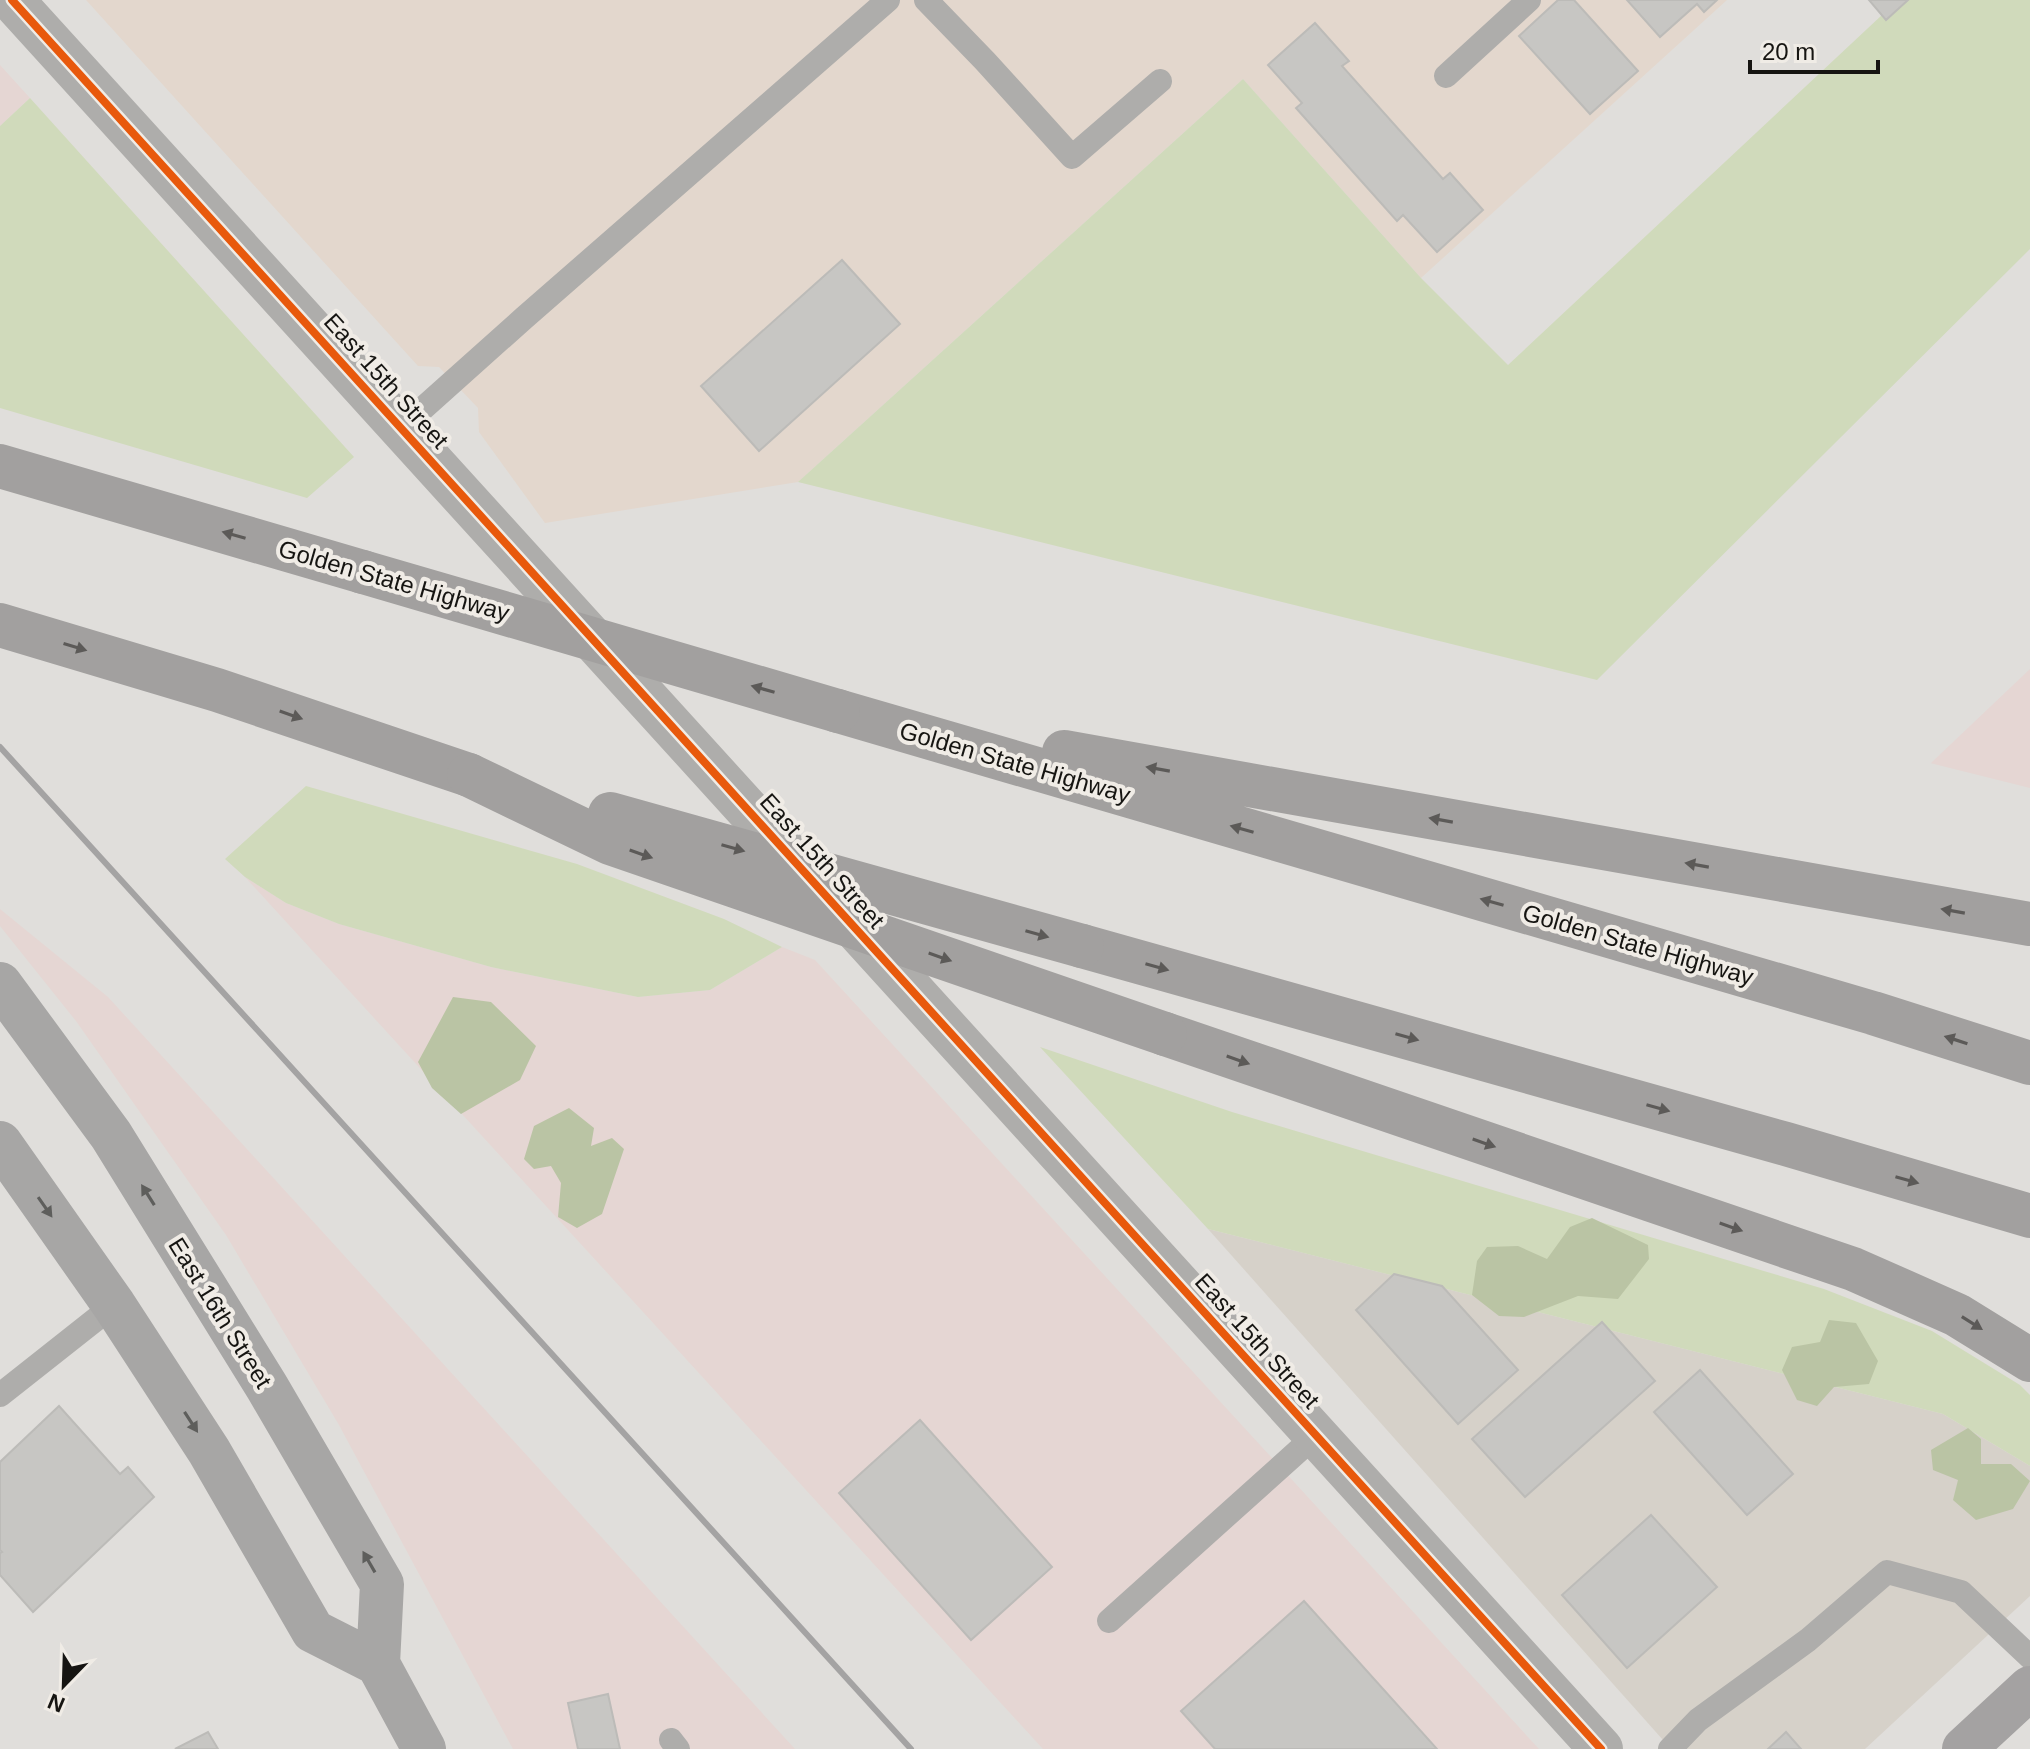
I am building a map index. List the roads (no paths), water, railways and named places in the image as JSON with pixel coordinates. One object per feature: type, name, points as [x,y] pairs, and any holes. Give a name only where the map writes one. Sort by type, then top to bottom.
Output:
[{"type":"highway","name":"Golden State Highway","points":[[0,466],[1873,1013],[2030,1063]]},
{"type":"highway","points":[[0,625],[217,690],[469,775],[1786,1144],[2030,1216]]},
{"type":"highway","points":[[838,711],[2030,924]]},
{"type":"highway","points":[[469,775],[610,843],[1853,1269],[1957,1315],[2030,1360]]},
{"type":"main road","name":"East 16th Street","points":[[0,984],[111,1135],[267,1387],[382,1584],[378,1664]]},
{"type":"main road","points":[[0,1143],[114,1305],[209,1451],[313,1631],[378,1664],[424,1749]]},
{"type":"main road","points":[[1964,1749],[2030,1688]]},
{"type":"street","name":"East 15th Street","points":[[12,0],[1601,1749]]},
{"type":"lane","points":[[401,428],[888,0]]},
{"type":"lane","points":[[926,0],[1072,157],[1160,81]]},
{"type":"lane","points":[[1446,76],[1529,0]]},
{"type":"lane","points":[[0,1395],[114,1305]]},
{"type":"lane","points":[[1109,1621],[1316,1435]]},
{"type":"lane","points":[[1670,1749],[1698,1720],[1808,1640],[1887,1572],[1961,1592],[2030,1657]]},
{"type":"railway","points":[[0,747],[911,1749]]}]
